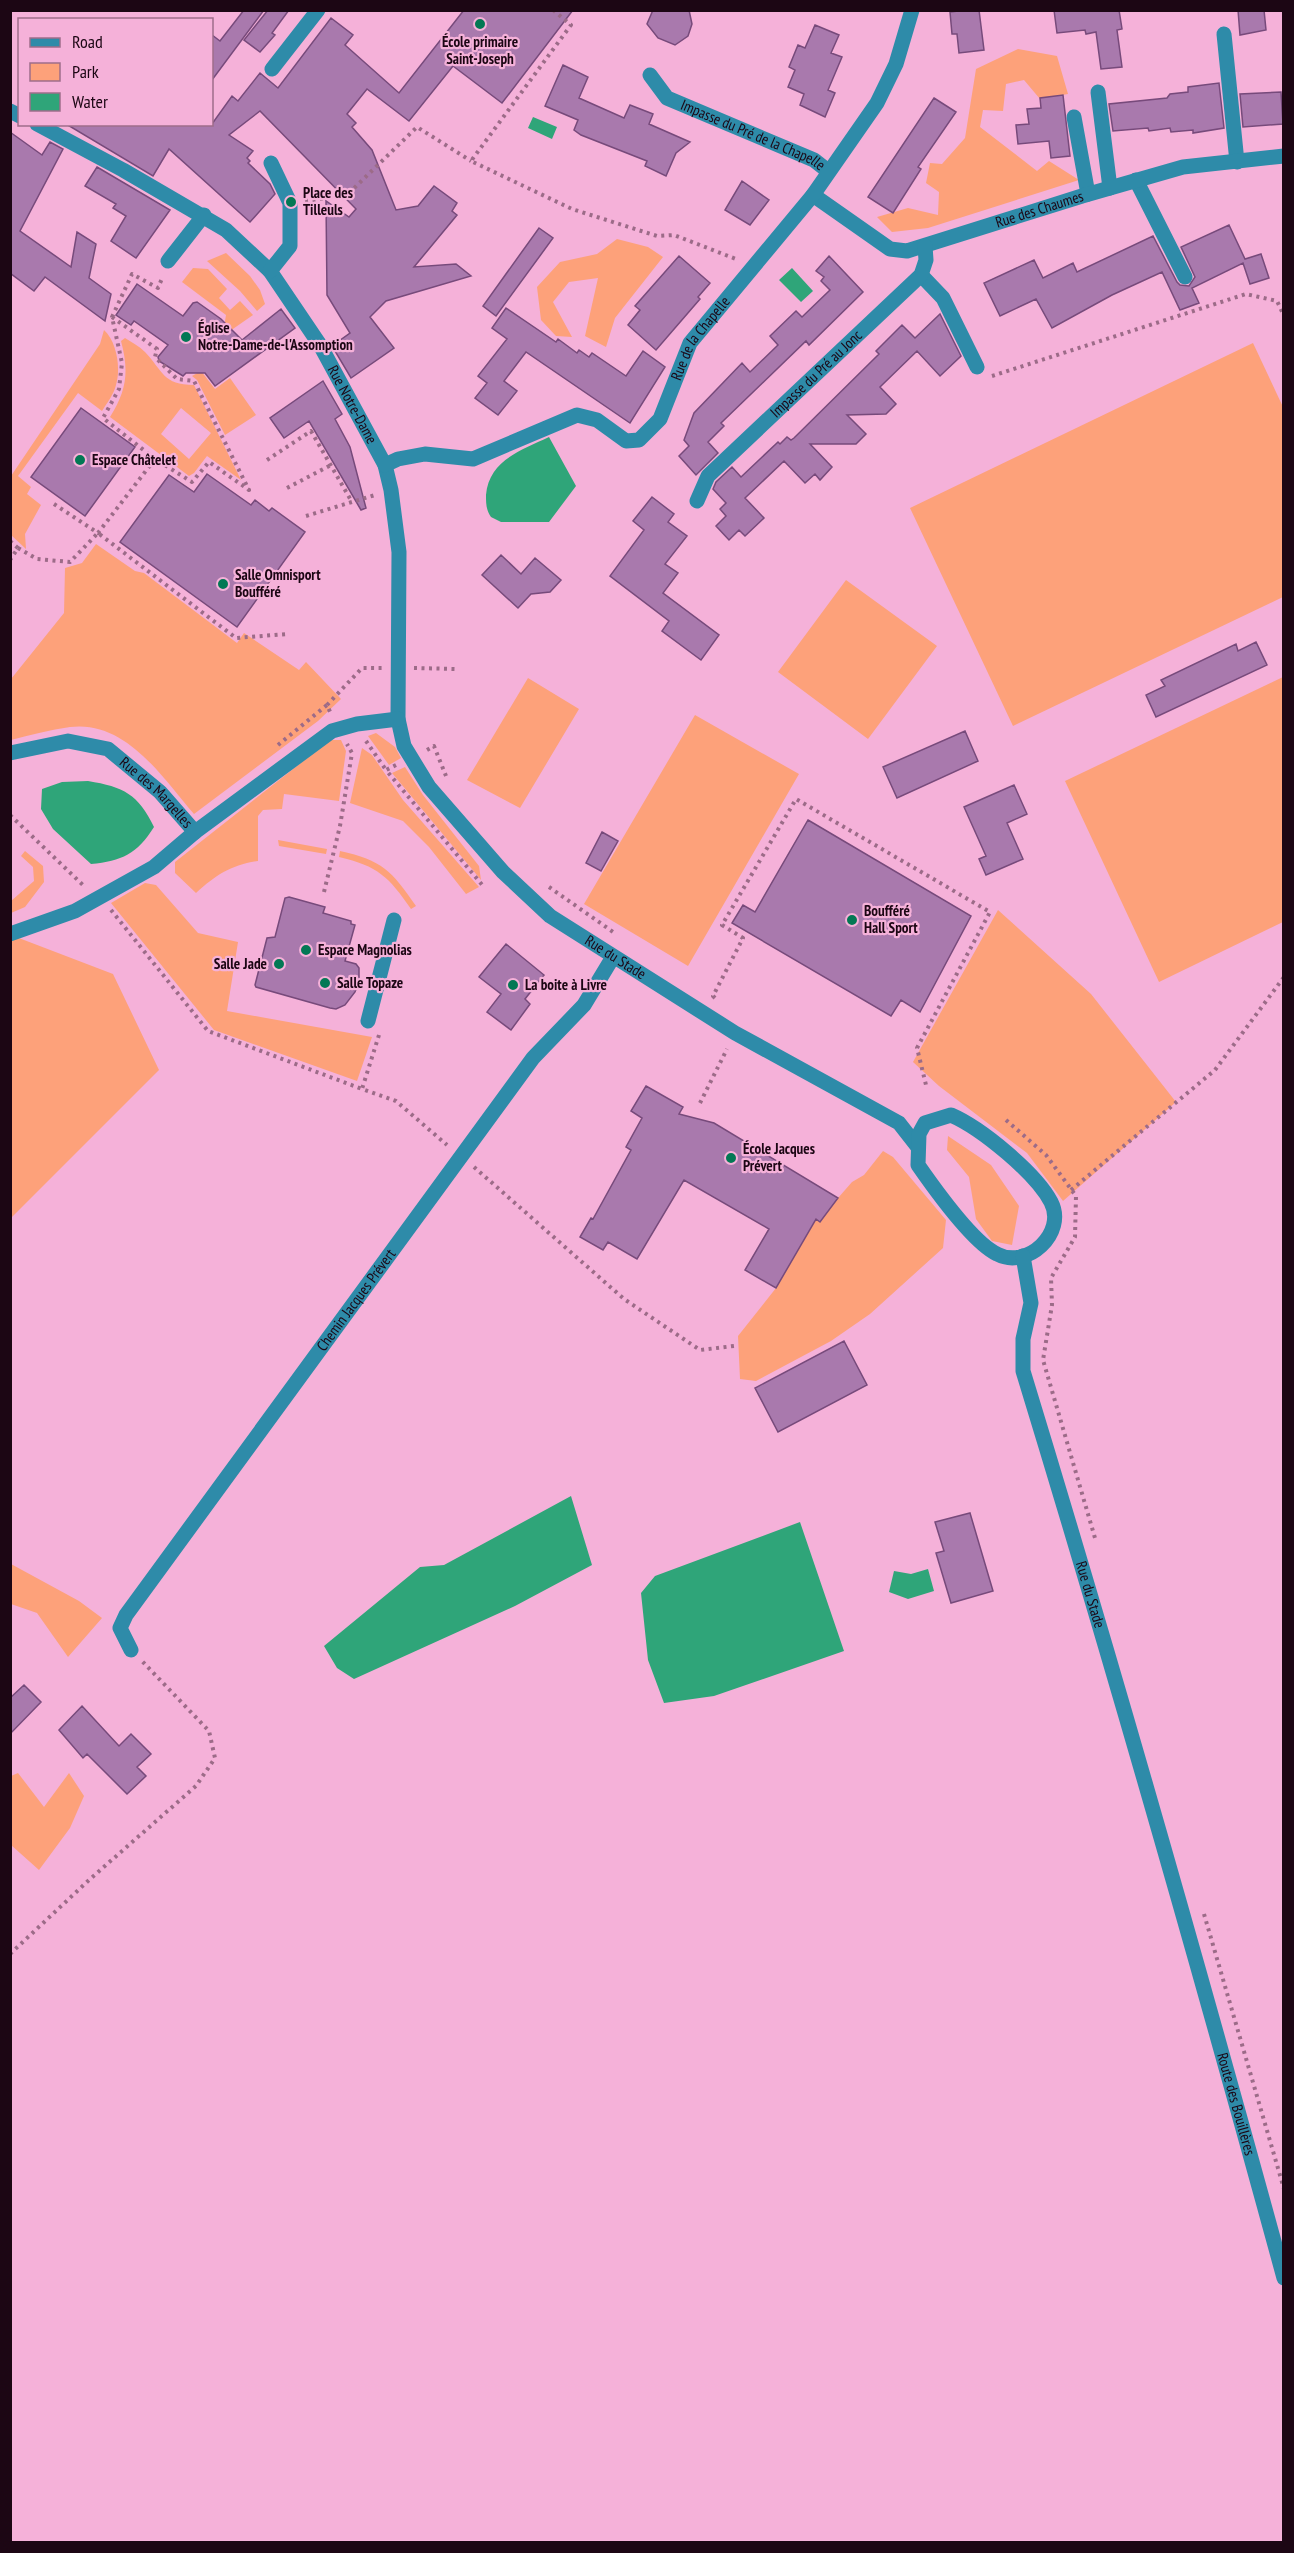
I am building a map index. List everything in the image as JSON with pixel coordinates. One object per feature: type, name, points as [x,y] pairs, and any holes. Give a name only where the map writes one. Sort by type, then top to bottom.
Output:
[{"type":"street","points":[[272,69],[318,10]]},
{"type":"street","name":"Rue de la Chapelle","points":[[385,465],[399,459],[425,454],[473,459],[578,415],[597,420],[626,441],[639,440],[660,419],[690,343],[813,195],[877,103],[896,64],[912,10]]},
{"type":"street","points":[[1224,34],[1237,162]]},
{"type":"street","name":"Impasse du Pré de la Chapelle","points":[[650,75],[667,98],[814,160],[828,171]]},
{"type":"street","points":[[1098,92],[1110,188]]},
{"type":"street","points":[[1074,117],[1088,194]]},
{"type":"street","name":"Rue Notre-Dame","points":[[41,126],[204,215],[226,230],[270,271],[320,345],[385,465],[399,552],[398,719]]},
{"type":"street","name":"Rue des Chaumes","points":[[813,195],[890,249],[907,251],[1088,194],[1183,167],[1284,156]]},
{"type":"street","points":[[270,271],[290,246],[290,203],[271,163]]},
{"type":"street","points":[[1136,180],[1185,277]]},
{"type":"street","points":[[168,261],[204,215]]},
{"type":"street","points":[[926,246],[926,260],[921,275],[943,298],[977,367]]},
{"type":"street","name":"Impasse du Pré au Jonc","points":[[697,501],[708,476],[921,275]]},
{"type":"street","points":[[10,934],[75,911],[154,867],[195,832],[288,761],[338,728],[398,719]]},
{"type":"street","name":"Rue du Stade","points":[[398,719],[404,746],[429,787],[503,872],[550,916],[735,1033],[899,1124],[917,1146]]},
{"type":"street","name":"Rue des Margelles","points":[[10,753],[68,741],[108,749],[160,792],[195,832]]},
{"type":"street","points":[[368,1021],[394,920]]},
{"type":"street","name":"Chemin Jacques Prévert","points":[[131,1650],[120,1628],[126,1615],[533,1058],[584,1005],[613,957]]},
{"type":"street","points":[[899,1124],[925,1123],[951,1115],[967,1122],[1014,1160],[1052,1203],[1054,1221],[1050,1235],[1040,1248],[1023,1256],[1011,1258],[997,1255],[982,1244],[918,1165],[919,1134],[925,1123]]},
{"type":"street","name":"Rue du Stade","points":[[1023,1256],[1031,1303],[1023,1338],[1023,1371],[1086,1577],[1188,1930]]},
{"type":"street","name":"Route des Bouillères","points":[[1188,1930],[1284,2278]]},
{"type":"path","points":[[471,161],[571,25],[553,10]]},
{"type":"path","points":[[290,203],[347,195],[417,127],[471,161],[572,209],[657,236],[674,235],[741,261],[751,270]]},
{"type":"path","points":[[112,317],[157,349],[155,357],[177,379],[194,381],[249,490],[209,462],[192,482],[155,459],[103,418],[119,388],[121,372],[112,317],[132,274],[158,288],[168,261]]},
{"type":"path","points":[[977,367],[983,380],[1246,294],[1277,301],[1284,316]]},
{"type":"path","points":[[267,460],[311,430],[352,502]]},
{"type":"path","points":[[10,541],[37,559],[70,562],[98,533],[155,459]]},
{"type":"path","points":[[287,488],[331,465]]},
{"type":"path","points":[[306,516],[390,490]]},
{"type":"path","points":[[54,504],[98,533],[236,638],[287,634]]},
{"type":"path","points":[[10,560],[18,548]]},
{"type":"path","points":[[272,750],[327,705],[352,753],[340,826],[324,892]]},
{"type":"path","points":[[346,742],[366,741],[386,770]]},
{"type":"path","points":[[721,1001],[713,996],[743,938],[722,924],[796,799],[990,912],[917,1048],[926,1084]]},
{"type":"path","points":[[10,815],[100,899],[207,1031],[396,1101],[624,1299],[700,1350],[734,1346]]},
{"type":"path","points":[[1071,1190],[1215,1070],[1284,977]]},
{"type":"path","points":[[362,1089],[379,1033],[368,1021]]},
{"type":"path","points":[[700,1103],[735,1033]]},
{"type":"path","points":[[1006,1120],[1046,1155],[1076,1196],[1075,1237],[1051,1278],[1052,1305],[1043,1360],[1095,1540]]},
{"type":"path","points":[[10,1954],[196,1785],[214,1758],[209,1731],[131,1650]]},
{"type":"path","points":[[1204,1912],[1284,2189]]},
{"type":"green space","points":[[1018,49],[1057,56],[1068,94],[1040,99],[1024,80],[1006,84],[1003,111],[983,110],[980,127],[1037,171],[1049,161],[1079,180],[928,228],[892,232],[877,217],[908,208],[938,215],[939,192],[926,183],[930,163],[942,164],[965,138],[976,69]]},
{"type":"green space","points":[[617,239],[648,247],[663,257],[615,318],[606,347],[585,336],[598,278],[569,282],[553,302],[572,337],[556,336],[541,320],[537,287],[560,262],[597,254]]},
{"type":"green space","points":[[226,253],[250,276],[260,290],[265,304],[257,311],[240,291],[207,261]]},
{"type":"green space","points":[[193,268],[208,269],[227,289],[219,298],[230,310],[240,301],[253,315],[230,331],[224,327],[226,315],[182,282]]},
{"type":"green space","points":[[104,330],[115,348],[118,363],[114,392],[102,411],[78,393],[18,476],[31,487],[27,494],[41,505],[25,534],[26,549],[11,535],[11,476],[100,344]]},
{"type":"green space","points":[[125,338],[140,348],[170,380],[194,385],[241,480],[207,456],[189,476],[110,417],[120,398],[125,380],[126,371],[121,341]],"holes":[[[181,408],[211,433],[189,459],[161,434]]]},
{"type":"green space","points":[[1253,343],[1283,407],[1283,597],[1013,726],[910,508]]},
{"type":"green space","points":[[201,371],[215,389],[230,378],[256,415],[225,435],[197,380],[192,376]]},
{"type":"green space","points":[[96,544],[135,571],[144,573],[237,643],[244,633],[299,670],[306,662],[341,699],[318,721],[194,814],[141,754],[108,732],[90,727],[70,727],[11,740],[11,679],[64,613],[65,568],[82,563]]},
{"type":"green space","points":[[846,580],[937,646],[868,739],[778,672]]},
{"type":"green space","points":[[1283,677],[1283,922],[1159,982],[1065,781]]},
{"type":"green space","points":[[528,678],[579,709],[520,808],[467,780]]},
{"type":"green space","points":[[695,715],[799,774],[688,966],[584,904]]},
{"type":"green space","points":[[376,733],[395,747],[401,758],[389,765],[368,736]]},
{"type":"green space","points":[[330,740],[341,740],[346,751],[339,801],[284,794],[282,809],[263,810],[258,816],[258,861],[224,872],[196,893],[175,873],[175,862]]},
{"type":"green space","points":[[362,748],[372,755],[403,800],[479,887],[466,894],[429,847],[403,821],[350,803]]},
{"type":"green space","points":[[405,767],[423,795],[479,866],[481,880],[392,773]]},
{"type":"green space","points":[[278,840],[327,849],[326,854],[279,846]]},
{"type":"green space","points":[[25,851],[43,866],[44,882],[25,907],[11,913],[11,901],[34,881],[33,867],[21,856]]},
{"type":"green space","points":[[340,851],[366,858],[385,869],[400,884],[416,906],[411,909],[381,874],[364,864],[339,857]]},
{"type":"green space","points":[[145,883],[156,885],[198,933],[238,942],[227,1011],[372,1037],[357,1081],[214,1030],[111,903]]},
{"type":"green space","points":[[998,910],[1091,994],[1176,1102],[1063,1201],[1027,1153],[939,1086],[913,1062]]},
{"type":"green space","points":[[11,935],[113,974],[159,1070],[11,1218]]},
{"type":"green space","points":[[948,1136],[991,1165],[1019,1206],[1012,1245],[992,1241],[976,1219],[969,1177],[947,1150]]},
{"type":"green space","points":[[883,1151],[893,1157],[946,1220],[943,1248],[870,1314],[831,1341],[756,1381],[740,1379],[738,1336],[776,1288],[816,1219],[820,1221],[852,1182],[864,1175]]},
{"type":"green space","points":[[11,1564],[79,1601],[102,1618],[68,1657],[37,1613],[11,1604]]},
{"type":"green space","points":[[18,1773],[44,1807],[69,1773],[84,1796],[70,1828],[39,1870],[11,1845],[11,1776]]},
{"type":"water","points":[[533,117],[557,127],[552,139],[528,128]]},
{"type":"water","points":[[792,268],[813,291],[801,302],[779,280]]},
{"type":"water","points":[[549,437],[576,486],[549,522],[501,522],[491,517],[487,509],[486,495],[493,473],[508,458]]},
{"type":"water","points":[[88,781],[111,786],[128,794],[142,807],[154,827],[141,844],[128,855],[112,861],[91,864],[53,829],[41,809],[42,789],[62,782]]},
{"type":"water","points":[[571,1496],[592,1565],[515,1606],[354,1679],[337,1668],[324,1646],[420,1567],[444,1565]]},
{"type":"water","points":[[800,1522],[844,1651],[714,1696],[664,1703],[648,1660],[641,1593],[655,1576]]},
{"type":"water","points":[[928,1569],[934,1591],[908,1599],[889,1592],[894,1571],[911,1574]]},
{"type":"building","points":[[244,10],[264,10],[213,79],[213,36],[220,41]]},
{"type":"building","points":[[268,10],[289,10],[272,33],[275,35],[260,52],[244,40]]},
{"type":"building","points":[[464,10],[573,10],[502,103],[453,66],[409,121],[367,89],[347,114],[356,123],[352,127],[372,150],[396,210],[418,206],[434,186],[457,203],[452,211],[457,215],[414,267],[456,264],[471,276],[386,301],[370,317],[394,348],[351,378],[332,346],[350,333],[327,295],[326,201],[349,217],[356,209],[260,111],[229,135],[253,151],[247,158],[250,161],[248,163],[270,184],[275,194],[250,222],[169,149],[153,176],[69,126],[213,126],[213,123],[232,96],[238,101],[260,73],[278,88],[331,18],[353,35],[345,45],[399,93]]},
{"type":"building","points":[[653,10],[689,10],[692,24],[688,36],[675,45],[658,38],[647,24]]},
{"type":"building","points":[[979,10],[984,50],[959,53],[957,34],[952,34],[950,12]]},
{"type":"building","points":[[1054,10],[1119,10],[1122,29],[1117,30],[1122,67],[1101,69],[1096,32],[1086,34],[1085,30],[1057,33]]},
{"type":"building","points":[[1238,10],[1264,10],[1266,30],[1240,35]]},
{"type":"building","points":[[815,25],[839,35],[831,53],[842,57],[828,90],[835,93],[825,117],[800,105],[804,94],[788,87],[795,70],[789,67],[798,45],[805,48]]},
{"type":"building","points":[[563,65],[588,77],[579,98],[624,118],[630,105],[653,114],[649,124],[690,142],[676,153],[666,176],[645,166],[647,161],[581,135],[574,130],[578,120],[545,106]]},
{"type":"building","points":[[1219,83],[1224,128],[1193,133],[1193,130],[1171,132],[1170,128],[1149,131],[1148,128],[1113,131],[1109,104],[1167,98],[1170,94],[1188,92],[1188,87]]},
{"type":"building","points":[[1281,92],[1283,124],[1243,127],[1240,94]]},
{"type":"building","points":[[1063,95],[1070,156],[1051,158],[1049,141],[1018,144],[1016,125],[1029,124],[1027,109],[1041,108],[1040,98]]},
{"type":"building","points":[[934,98],[956,112],[918,167],[921,169],[893,213],[868,197]]},
{"type":"building","points":[[10,132],[42,155],[50,142],[63,149],[20,231],[71,267],[77,232],[96,244],[89,278],[111,294],[105,321],[45,277],[34,291],[10,273]]},
{"type":"building","points":[[97,167],[170,210],[136,258],[111,241],[126,216],[113,208],[116,204],[85,186]]},
{"type":"building","points":[[742,181],[769,200],[750,225],[725,210]]},
{"type":"building","points":[[1229,225],[1245,259],[1261,254],[1269,278],[1250,284],[1243,263],[1192,288],[1199,303],[1180,310],[1162,272],[1112,295],[1052,328],[1036,299],[1000,316],[984,283],[1034,260],[1043,278],[1073,263],[1077,272],[1153,236],[1177,282],[1180,285],[1189,286],[1195,277],[1181,247]]},
{"type":"building","points":[[539,228],[553,238],[496,316],[483,306]]},
{"type":"building","points":[[679,256],[710,283],[698,297],[700,299],[656,350],[628,325],[640,310],[635,306]]},
{"type":"building","points":[[829,256],[863,292],[809,345],[806,341],[721,423],[724,426],[708,442],[718,453],[696,475],[679,456],[689,446],[684,440],[694,413],[742,363],[750,372],[778,345],[770,336],[796,311],[802,317],[830,290],[821,281],[824,277],[816,271]]},
{"type":"building","name":"Église Notre-Dame-de-l'Assomption","points":[[137,284],[183,316],[193,303],[197,302],[221,319],[242,340],[281,309],[295,328],[215,386],[205,373],[186,373],[183,376],[159,361],[158,357],[168,345],[134,321],[131,325],[116,315]]},
{"type":"building","points":[[506,308],[556,342],[558,339],[577,353],[579,350],[589,357],[592,353],[626,376],[643,351],[665,367],[630,423],[526,352],[504,381],[517,391],[498,415],[475,398],[487,383],[478,376],[507,339],[492,328]]},
{"type":"building","points":[[940,314],[961,356],[940,376],[917,351],[880,387],[896,404],[886,414],[847,415],[866,434],[856,444],[810,444],[832,467],[820,480],[815,474],[805,483],[784,461],[745,498],[764,518],[745,536],[739,530],[729,540],[716,526],[726,516],[720,509],[726,503],[713,489],[716,482],[732,467],[741,477],[778,442],[780,444],[787,437],[791,440],[794,438],[879,354],[876,351],[902,325],[915,338]]},
{"type":"building","points":[[323,381],[342,414],[335,419],[350,447],[366,508],[361,510],[309,421],[284,438],[270,418]]},
{"type":"building","name":"Espace Châtelet","points":[[81,408],[135,447],[85,516],[31,477]]},
{"type":"building","name":"Salle Omnisport Boufféré","points":[[207,474],[251,505],[255,500],[269,511],[272,508],[305,532],[237,627],[120,542],[169,475],[194,492]]},
{"type":"building","points":[[652,497],[674,514],[668,522],[687,536],[665,564],[678,573],[663,593],[719,635],[701,660],[662,631],[669,621],[610,576],[644,530],[633,521]]},
{"type":"building","points":[[501,555],[521,574],[535,558],[561,580],[550,592],[531,594],[518,608],[482,575]]},
{"type":"building","points":[[1256,642],[1267,665],[1156,717],[1146,695],[1165,686],[1161,680],[1236,644],[1238,651]]},
{"type":"building","points":[[965,731],[978,761],[897,798],[883,767]]},
{"type":"building","points":[[1014,785],[1027,814],[1007,823],[1023,859],[986,875],[979,859],[986,856],[964,807]]},
{"type":"building","name":"Boufféré Hall Sport","points":[[808,820],[971,916],[920,1012],[901,1000],[891,1016],[732,923],[743,905],[755,912]]},
{"type":"building","points":[[602,832],[618,841],[601,871],[586,863]]},
{"type":"building","name":"Espace Magnolias","points":[[289,897],[325,907],[323,913],[351,921],[351,924],[355,925],[345,961],[356,964],[359,968],[359,982],[345,1005],[336,1009],[330,1008],[256,987],[267,938],[275,937],[285,898]]},
{"type":"building","name":"La boite à Livre","points":[[506,944],[544,975],[525,999],[530,1004],[511,1030],[487,1012],[501,994],[479,977]]},
{"type":"building","points":[[646,1086],[683,1107],[679,1114],[714,1123],[838,1198],[820,1222],[816,1219],[776,1288],[745,1270],[769,1229],[684,1180],[637,1259],[608,1242],[603,1250],[580,1237],[591,1218],[593,1219],[631,1150],[626,1147],[642,1118],[631,1111]]},
{"type":"building","points":[[844,1341],[867,1385],[778,1432],[755,1388]]},
{"type":"building","points":[[970,1513],[993,1591],[951,1603],[936,1553],[944,1551],[935,1522]]},
{"type":"building","points":[[24,1685],[41,1702],[10,1734],[10,1698]]},
{"type":"building","points":[[82,1706],[119,1746],[131,1734],[151,1754],[137,1767],[146,1776],[127,1794],[87,1754],[83,1758],[59,1730]]},
{"type":"place","name":"École primaire Saint-Joseph","points":[[480,24]]},
{"type":"place","name":"Place des Tilleuls","points":[[291,202]]},
{"type":"place","name":"Église Notre-Dame-de-l'Assomption","points":[[186,337]]},
{"type":"place","name":"Espace Châtelet","points":[[80,460]]},
{"type":"place","name":"Salle Omnisport Boufféré","points":[[223,584]]},
{"type":"place","name":"Boufféré Hall Sport","points":[[852,920]]},
{"type":"place","name":"Espace Magnolias","points":[[306,950]]},
{"type":"place","name":"Salle Jade","points":[[279,964]]},
{"type":"place","name":"Salle Topaze","points":[[325,983]]},
{"type":"place","name":"La boite à Livre","points":[[513,985]]},
{"type":"place","name":"École Jacques Prévert","points":[[731,1158]]}]
